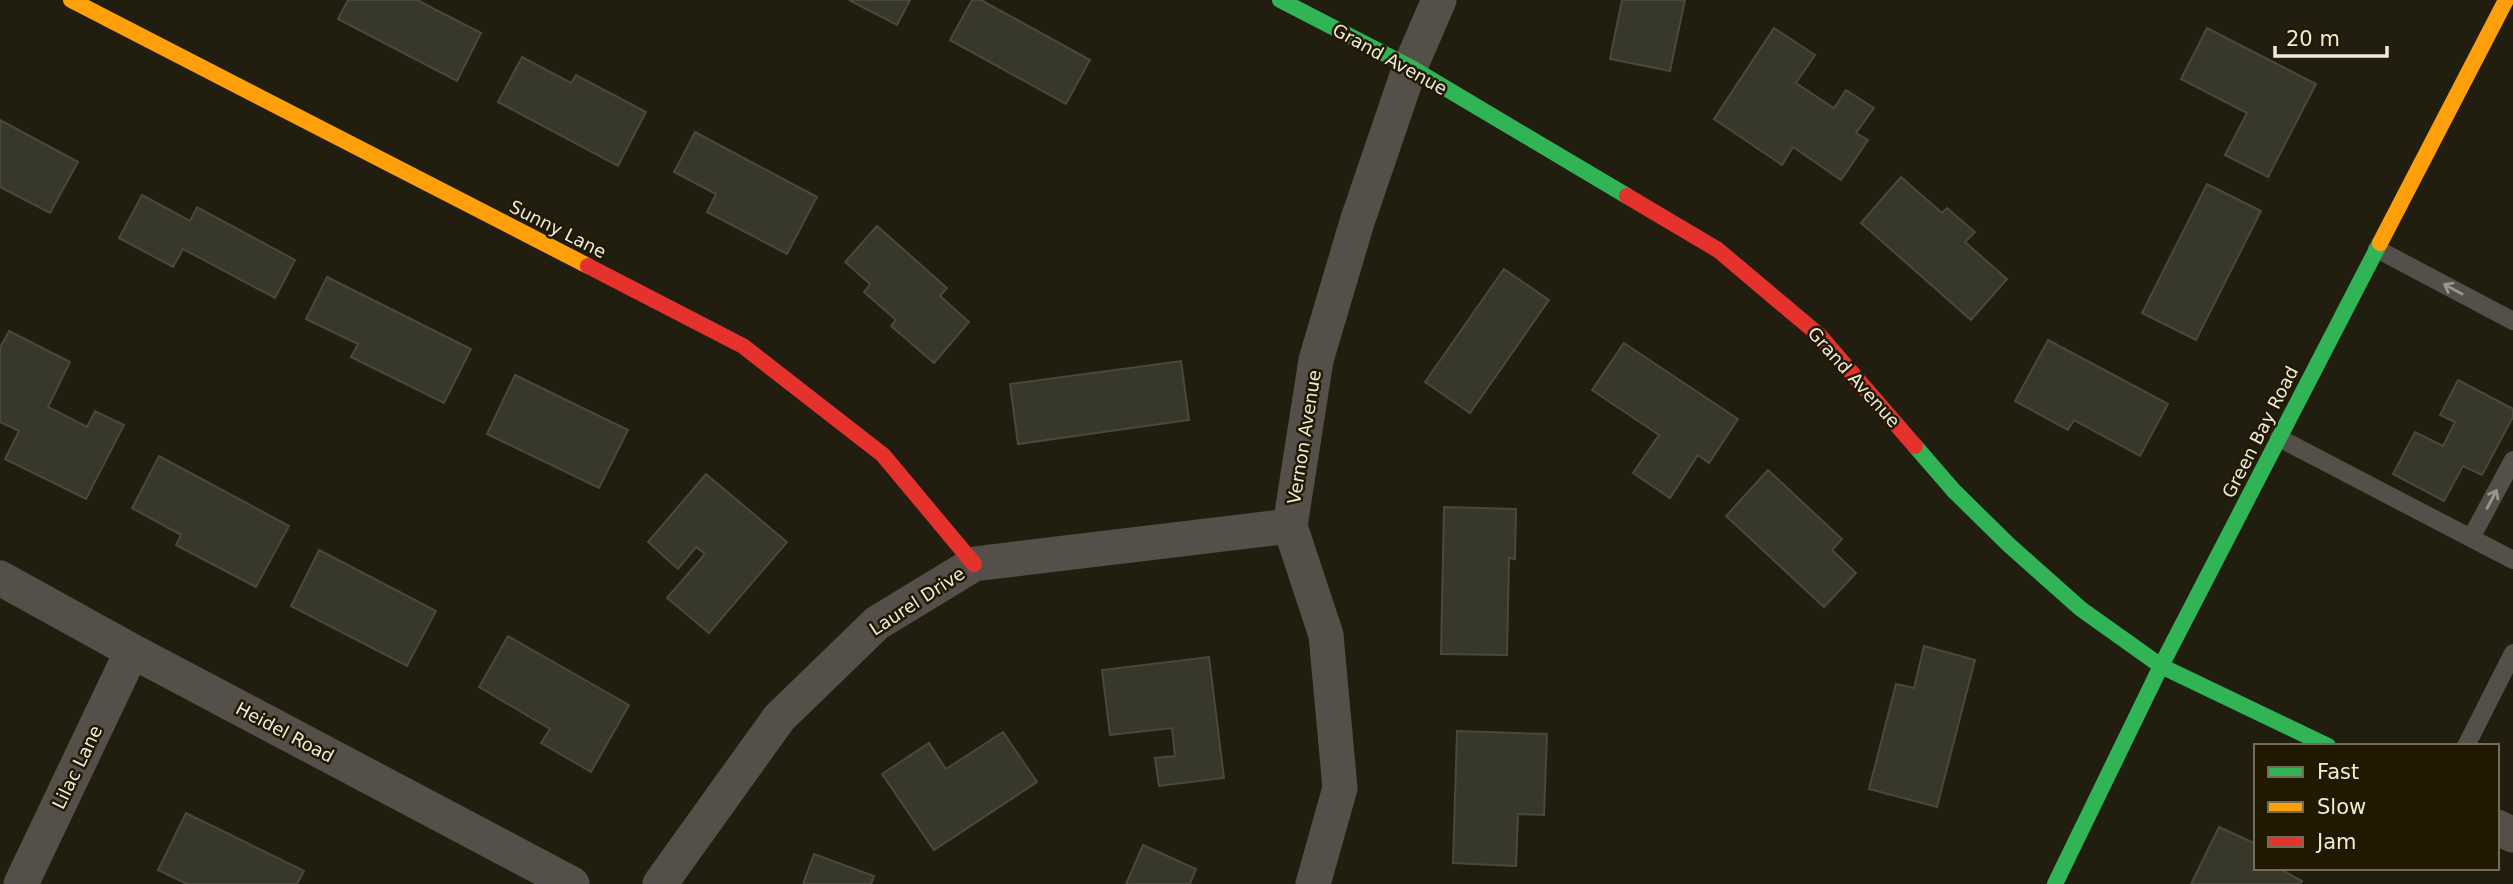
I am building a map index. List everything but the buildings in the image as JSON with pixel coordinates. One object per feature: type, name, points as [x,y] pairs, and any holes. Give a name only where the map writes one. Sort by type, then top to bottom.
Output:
[{"type":"street","name":"Sunny Lane","points":[[71,0],[743,346],[883,455],[974,564]]},
{"type":"street","name":"Grand Avenue","points":[[1280,0],[1410,67],[1718,250],[1819,335],[1955,491],[2009,545],[2081,609],[2161,666],[2324,744]]},
{"type":"street","name":"Vernon Avenue","points":[[1313,884],[1340,788],[1326,635],[1290,526],[1316,360],[1357,222],[1410,67],[1439,0]]},
{"type":"street","name":"Green Bay Road","points":[[2055,884],[2161,666],[2506,0]]},
{"type":"street","name":"Laurel Drive","points":[[660,884],[779,718],[877,623],[974,564],[1290,526]]},
{"type":"street","name":"Heidel Road","points":[[0,578],[132,651],[572,884]]},
{"type":"street","name":"Lilac Lane","points":[[21,884],[132,651]]},
{"type":"lane","points":[[2377,249],[2513,321]]},
{"type":"lane","points":[[2279,438],[2513,560]]},
{"type":"lane","points":[[2471,538],[2513,460]]},
{"type":"lane","points":[[2467,744],[2513,653]]},
{"type":"traffic: fast","points":[[1280,0],[1410,67],[1627,196]]},
{"type":"traffic: fast","points":[[2055,884],[2161,666],[2380,243]]},
{"type":"traffic: fast","points":[[1915,446],[1954,491],[2009,545],[2081,609],[2161,666],[2324,744]]},
{"type":"traffic: slow","points":[[71,0],[588,266]]},
{"type":"traffic: slow","points":[[2380,243],[2506,0]]},
{"type":"traffic: jam","points":[[1627,196],[1718,250],[1819,335],[1915,446]]},
{"type":"traffic: jam","points":[[588,266],[743,346],[883,455],[974,564]]}]
